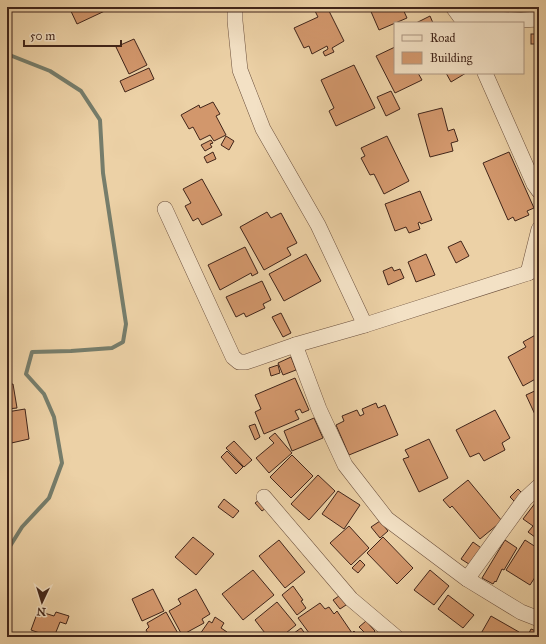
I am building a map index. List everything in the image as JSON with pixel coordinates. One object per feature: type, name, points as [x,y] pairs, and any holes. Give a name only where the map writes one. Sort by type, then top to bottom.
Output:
[{"type":"street","points":[[235,7],[240,70],[263,129],[318,224],[365,325]]},
{"type":"street","points":[[459,16],[521,20],[539,19]]},
{"type":"street","points":[[485,74],[534,184],[539,191]]},
{"type":"street","points":[[165,209],[233,357],[239,362],[246,362],[295,345],[365,325],[534,270],[539,229]]},
{"type":"street","points":[[295,345],[319,409],[345,464],[387,519],[467,579],[520,612],[539,619]]},
{"type":"street","points":[[467,579],[525,499],[539,486]]},
{"type":"street","points":[[264,497],[351,599],[396,637]]},
{"type":"building","points":[[69,7],[108,7],[109,9],[77,24]]},
{"type":"building","points":[[318,7],[327,7],[344,41],[332,48],[334,52],[325,56],[323,52],[328,49],[327,46],[312,54],[309,46],[304,48],[294,28],[318,17],[314,9]]},
{"type":"building","points":[[369,7],[402,7],[407,18],[394,22],[394,24],[379,30]]},
{"type":"building","points":[[430,16],[433,22],[418,22]]},
{"type":"building","points":[[531,34],[538,34],[538,44],[531,44]]},
{"type":"building","points":[[134,39],[147,65],[129,74],[116,47]]},
{"type":"building","points":[[394,47],[394,74],[419,74],[422,80],[395,93],[376,56]]},
{"type":"building","points":[[354,65],[375,108],[336,126],[329,111],[334,108],[321,80]]},
{"type":"building","points":[[149,68],[154,79],[125,92],[120,81]]},
{"type":"building","points":[[447,74],[464,74],[451,82]]},
{"type":"building","points":[[391,91],[400,109],[386,116],[377,97]]},
{"type":"building","points":[[213,102],[220,114],[216,116],[226,135],[214,141],[210,135],[200,140],[193,127],[189,129],[181,115],[199,105],[200,108]]},
{"type":"building","points":[[442,108],[448,131],[454,129],[458,141],[451,143],[453,151],[430,157],[418,114]]},
{"type":"building","points":[[226,136],[234,141],[229,150],[221,145]]},
{"type":"building","points":[[387,136],[409,181],[384,194],[374,174],[370,175],[361,158],[365,156],[361,148]]},
{"type":"building","points":[[211,140],[213,143],[210,144],[212,147],[205,151],[201,145]]},
{"type":"building","points":[[213,152],[216,159],[207,163],[204,157]]},
{"type":"building","points":[[509,152],[534,208],[527,211],[529,215],[515,221],[513,217],[508,220],[483,163]]},
{"type":"building","points":[[202,179],[222,215],[202,225],[198,218],[193,221],[185,206],[191,203],[183,189]]},
{"type":"building","points":[[420,191],[432,220],[421,224],[420,222],[418,223],[420,229],[409,233],[406,227],[395,231],[385,204]]},
{"type":"building","points":[[267,212],[271,218],[281,213],[297,243],[287,248],[291,255],[264,270],[240,227]]},
{"type":"building","points":[[461,241],[469,256],[456,263],[448,247]]},
{"type":"building","points":[[245,247],[258,273],[252,276],[251,273],[220,290],[208,265]]},
{"type":"building","points":[[306,254],[321,281],[284,301],[269,274]]},
{"type":"building","points":[[426,254],[435,275],[416,282],[408,262]]},
{"type":"building","points":[[392,267],[394,271],[400,269],[404,278],[388,285],[383,271]]},
{"type":"building","points":[[262,281],[271,300],[263,304],[265,308],[246,317],[244,313],[236,317],[226,297]]},
{"type":"building","points":[[281,313],[291,333],[283,337],[272,317]]},
{"type":"building","points":[[539,333],[539,377],[523,386],[508,357],[526,347],[523,342]]},
{"type":"building","points":[[291,357],[296,370],[283,375],[278,363]]},
{"type":"building","points":[[278,365],[280,373],[271,376],[269,368]]},
{"type":"building","points":[[295,378],[309,410],[302,413],[300,409],[295,411],[299,419],[264,434],[255,412],[261,409],[255,395]]},
{"type":"building","points":[[13,384],[17,408],[7,409],[7,385]]},
{"type":"building","points":[[539,389],[539,421],[538,421],[526,395]]},
{"type":"building","points":[[376,403],[378,408],[385,405],[398,435],[349,455],[336,425],[344,421],[342,416],[357,410],[360,416],[364,414],[362,409]]},
{"type":"building","points":[[25,409],[29,439],[7,444],[7,412]]},
{"type":"building","points":[[495,410],[510,438],[502,443],[505,450],[484,461],[479,453],[470,457],[456,430]]},
{"type":"building","points":[[314,418],[323,438],[292,451],[284,431]]},
{"type":"building","points":[[255,424],[260,437],[255,440],[249,426]]},
{"type":"building","points":[[275,433],[292,453],[269,473],[256,458],[274,443],[269,438]]},
{"type":"building","points":[[429,439],[448,478],[419,492],[403,459],[409,457],[405,450]]},
{"type":"building","points":[[234,441],[252,460],[244,467],[226,448]]},
{"type":"building","points":[[227,451],[243,467],[236,474],[221,457]]},
{"type":"building","points":[[292,455],[313,476],[291,498],[270,477]]},
{"type":"building","points":[[318,475],[335,491],[309,520],[291,504]]},
{"type":"building","points":[[468,480],[502,521],[480,539],[452,506],[450,508],[443,500]]},
{"type":"building","points":[[518,489],[523,494],[515,502],[510,497]]},
{"type":"building","points":[[338,491],[360,505],[344,529],[322,514]]},
{"type":"building","points":[[539,498],[539,540],[528,532],[533,526],[523,519]]},
{"type":"building","points":[[224,499],[239,511],[233,518],[218,507]]},
{"type":"building","points":[[259,500],[266,508],[262,511],[255,503]]},
{"type":"building","points":[[380,521],[388,531],[380,538],[371,527]]},
{"type":"building","points":[[349,526],[369,548],[351,565],[330,543]]},
{"type":"building","points":[[193,537],[214,554],[196,575],[175,557]]},
{"type":"building","points":[[383,537],[413,568],[397,584],[367,553]]},
{"type":"building","points":[[279,540],[305,572],[285,588],[259,556]]},
{"type":"building","points":[[505,540],[517,548],[504,570],[502,569],[496,582],[495,581],[493,584],[482,578]]},
{"type":"building","points":[[525,540],[539,549],[539,571],[530,585],[506,570]]},
{"type":"building","points":[[473,542],[484,550],[472,566],[461,559]]},
{"type":"building","points":[[360,560],[365,565],[358,573],[352,568]]},
{"type":"building","points":[[253,570],[274,595],[243,620],[222,594]]},
{"type":"building","points":[[430,570],[449,586],[434,605],[414,590]]},
{"type":"building","points":[[293,586],[303,600],[301,601],[306,608],[297,615],[282,595]]},
{"type":"building","points":[[153,589],[164,611],[142,621],[132,599]]},
{"type":"building","points":[[196,589],[210,614],[202,619],[204,623],[182,635],[169,611],[181,604],[178,599]]},
{"type":"building","points":[[342,594],[349,603],[340,609],[333,600]]},
{"type":"building","points":[[448,595],[474,615],[463,628],[438,609]]},
{"type":"building","points":[[277,602],[296,625],[281,637],[268,637],[255,620]]},
{"type":"building","points":[[320,603],[325,609],[329,607],[334,614],[337,611],[352,633],[346,637],[312,637],[298,618]]},
{"type":"building","points":[[38,611],[54,616],[56,612],[69,616],[66,624],[60,622],[54,637],[51,637],[31,630]]},
{"type":"building","points":[[166,612],[180,637],[150,637],[146,630],[149,627],[147,623]]},
{"type":"building","points":[[491,616],[519,632],[516,637],[479,637]]},
{"type":"building","points":[[215,617],[224,623],[221,628],[227,632],[224,637],[204,637],[200,634],[209,621],[212,623]]},
{"type":"building","points":[[366,621],[375,631],[369,637],[359,627]]},
{"type":"building","points":[[301,628],[306,635],[303,637],[290,636]]},
{"type":"building","points":[[531,629],[539,632],[539,637],[527,637]]},
{"type":"building","points":[[354,631],[359,637],[348,637]]},
{"type":"waterway","points":[[7,54],[50,71],[81,91],[100,120],[103,173],[126,324],[123,342],[112,348],[32,352],[26,374],[44,394],[54,417],[62,463],[49,498],[22,527],[7,551]]}]
